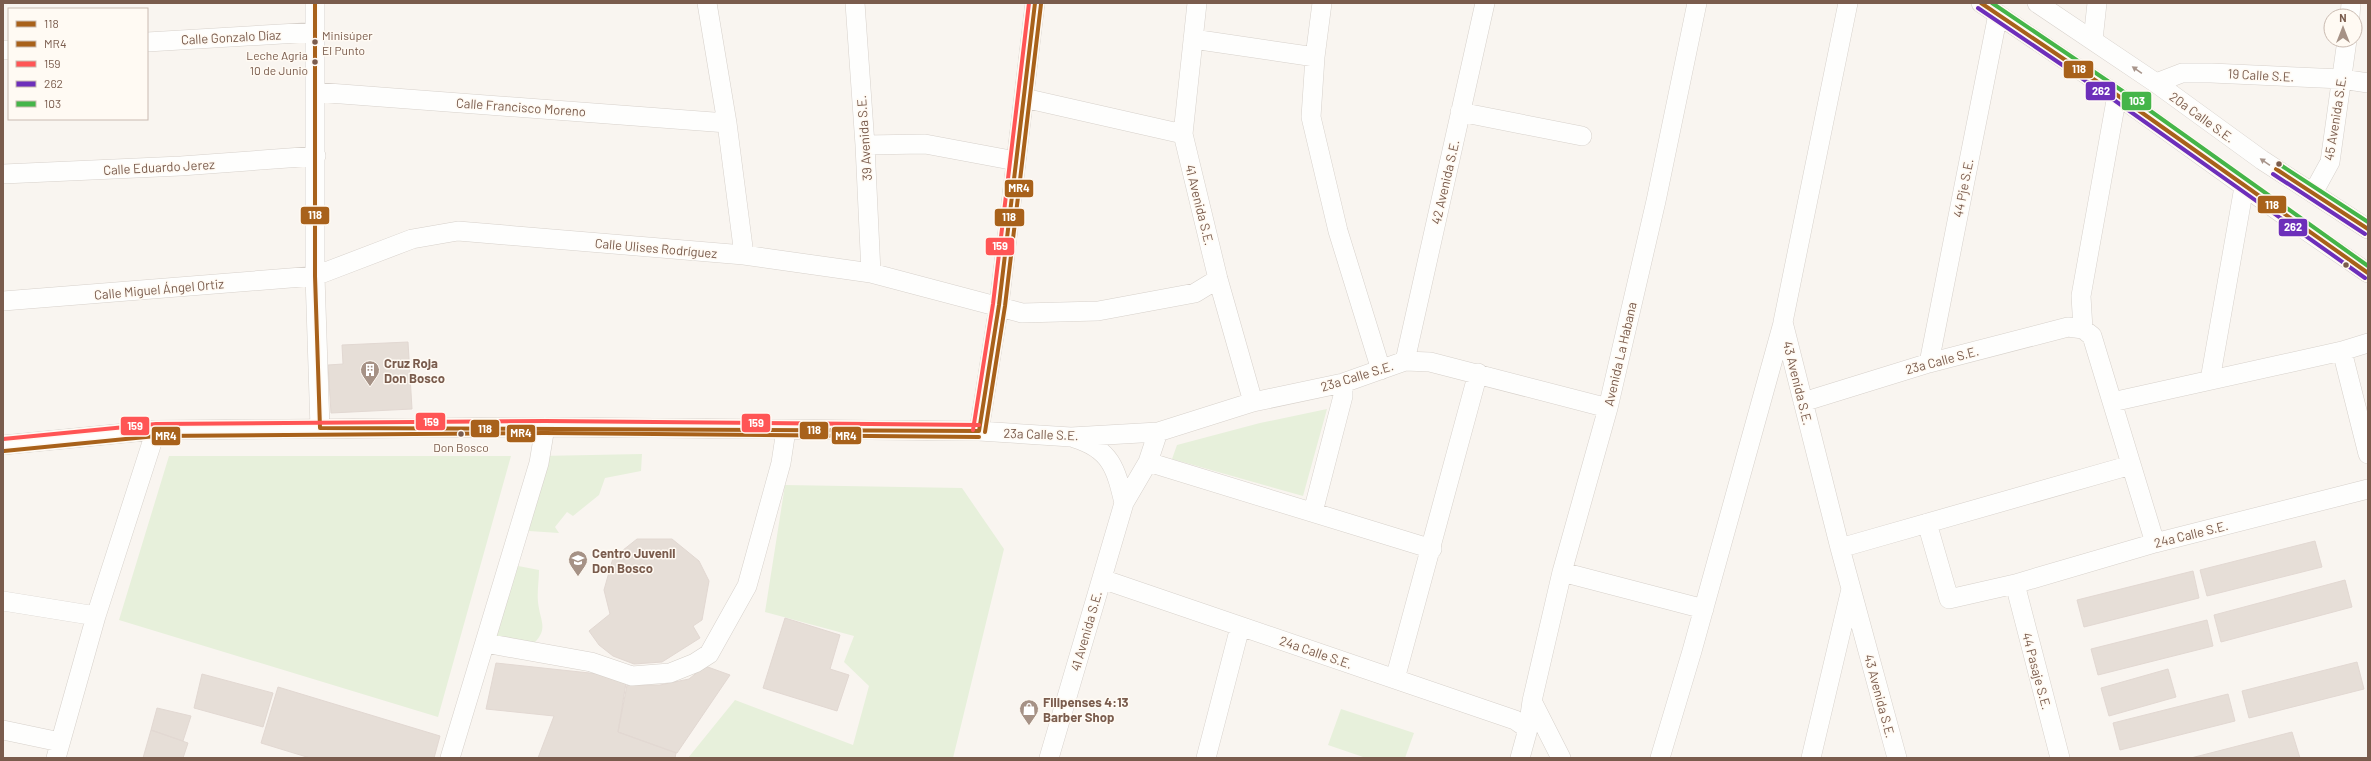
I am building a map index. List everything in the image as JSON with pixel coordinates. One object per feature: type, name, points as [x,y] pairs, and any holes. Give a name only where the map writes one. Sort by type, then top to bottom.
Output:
[{"type":"street","points":[[315,3],[315,276],[320,428]]},
{"type":"street","points":[[707,3],[727,123],[744,255]]},
{"type":"street","name":"39 Avenida S.E.","points":[[855,3],[865,145],[871,273]]},
{"type":"street","points":[[979,431],[999,305],[1035,3]]},
{"type":"street","name":"41 Avenida S.E.","points":[[1197,3],[1183,134],[1218,279],[1252,402]]},
{"type":"street","points":[[1322,3],[1315,57],[1311,117],[1338,231],[1381,370]]},
{"type":"street","name":"42 Avenida S.E.","points":[[1405,361],[1485,3]]},
{"type":"street","name":"Avenida La Habana","points":[[1520,758],[1528,729],[1532,701],[1562,572],[1608,408],[1656,201],[1697,3]]},
{"type":"street","name":"43 Avenida S.E.","points":[[1848,3],[1783,322],[1840,548],[1897,758]]},
{"type":"street","points":[[1981,3],[2117,95],[2244,187],[2368,273]]},
{"type":"street","name":"20a Calle S.E.","points":[[2039,3],[2156,83],[2262,160],[2368,229]]},
{"type":"street","points":[[2094,40],[2098,3]]},
{"type":"street","name":"44 Pje S.E.","points":[[1929,363],[1998,14]]},
{"type":"street","name":"Calle Gonzalo Díaz","points":[[148,42],[315,32]]},
{"type":"street","points":[[1193,39],[1315,57]]},
{"type":"street","name":"45 Avenida S.E.","points":[[2313,193],[2330,162],[2346,48]]},
{"type":"street","name":"19 Calle S.E.","points":[[2156,83],[2182,73],[2342,79],[2368,83]]},
{"type":"street","name":"Calle Francisco Moreno","points":[[315,92],[727,123]]},
{"type":"street","points":[[2117,95],[2081,296],[2083,329],[2092,336],[2155,543]]},
{"type":"street","points":[[1024,98],[1183,134]]},
{"type":"street","points":[[1460,112],[1582,136]]},
{"type":"street","points":[[865,145],[925,144],[1016,161]]},
{"type":"street","name":"Calle Eduardo Jerez","points":[[3,174],[181,166],[316,156]]},
{"type":"street","points":[[2210,380],[2244,187]]},
{"type":"street","name":"Calle Ulises Rodríguez","points":[[315,276],[412,239],[458,231],[744,255],[871,273],[999,305],[1022,313],[1098,312],[1195,294],[1218,279]]},
{"type":"street","name":"Calle Miguel Ángel Ortiz","points":[[3,301],[315,276]]},
{"type":"street","points":[[1660,758],[1704,609],[1783,322]]},
{"type":"street","name":"23a Calle S.E.","points":[[1803,402],[1929,363],[2068,327],[2083,329]]},
{"type":"street","points":[[2112,402],[2342,351],[2368,343]]},
{"type":"street","points":[[2342,351],[2368,454]]},
{"type":"street","name":"23a Calle S.E.","points":[[3,445],[156,430],[320,428],[545,427],[979,431],[1071,436],[1158,432],[1252,402],[1343,383],[1405,361],[1430,362],[1478,373],[1608,408]]},
{"type":"street","points":[[1395,679],[1432,549],[1478,373]]},
{"type":"street","points":[[1313,512],[1343,396],[1343,383]]},
{"type":"street","points":[[450,758],[539,463],[545,427]]},
{"type":"street","points":[[3,730],[58,750],[96,616],[156,430]]},
{"type":"street","points":[[485,643],[591,662],[632,676],[670,673],[695,663],[710,654],[747,586],[781,463],[786,430]]},
{"type":"street","name":"41 Avenida S.E.","points":[[1049,758],[1124,503],[1148,462],[1158,432]]},
{"type":"street","points":[[1071,436],[1090,442],[1106,455],[1116,471],[1124,503]]},
{"type":"street","points":[[1148,462],[1432,549]]},
{"type":"street","points":[[1840,548],[2131,465]]},
{"type":"street","name":"24a Calle S.E.","points":[[1927,524],[1949,599],[2015,584],[2155,543],[2367,492]]},
{"type":"street","points":[[1562,572],[1704,609]]},
{"type":"street","name":"24a Calle S.E.","points":[[1102,579],[1515,720],[1528,729]]},
{"type":"street","name":"44 Pasaje S.E.","points":[[2015,584],[2060,758]]},
{"type":"street","points":[[1811,758],[1851,588]]},
{"type":"street","points":[[3,601],[96,616]]},
{"type":"street","points":[[1206,758],[1240,627]]},
{"type":"street","points":[[1532,701],[1560,758]]},
{"type":"green space","points":[[1327,409],[1303,496],[1172,459],[1177,445],[1260,423]]},
{"type":"green space","points":[[642,454],[641,471],[605,478],[599,495],[573,516],[567,512],[555,527],[559,533],[529,531],[540,456]]},
{"type":"green space","points":[[169,456],[511,456],[438,717],[119,620]]},
{"type":"green space","points":[[785,485],[962,488],[1004,549],[953,758],[688,758],[735,700],[853,745],[869,686],[844,662],[854,636],[765,612]]},
{"type":"green space","points":[[513,565],[539,570],[538,598],[542,630],[537,640],[531,646],[491,637]]},
{"type":"green space","points":[[1341,709],[1414,733],[1405,758],[1366,758],[1328,745]]},
{"type":"building","name":"Cruz Roja Don Bosco","points":[[408,342],[412,409],[331,413],[328,365],[343,364],[342,345]]},
{"type":"building","points":[[637,539],[672,539],[699,561],[709,581],[702,620],[693,626],[700,638],[662,662],[634,664],[613,656],[599,645],[589,631],[610,614],[604,590],[613,558]]},
{"type":"building","points":[[2315,541],[2322,567],[2207,596],[2200,570]]},
{"type":"building","points":[[2193,571],[2199,598],[2084,627],[2077,600]]},
{"type":"building","points":[[2345,580],[2352,607],[2221,642],[2214,615]]},
{"type":"building","points":[[785,618],[840,635],[830,669],[849,675],[837,711],[763,688]]},
{"type":"building","points":[[2207,620],[2213,646],[2098,675],[2091,649]]},
{"type":"building","points":[[2357,662],[2364,689],[2249,718],[2242,691]]},
{"type":"building","points":[[496,663],[627,677],[618,732],[676,753],[675,758],[538,758],[554,716],[486,709]]},
{"type":"building","points":[[705,666],[730,675],[677,753],[618,732],[627,685],[660,685],[689,679]]},
{"type":"building","points":[[2168,669],[2176,697],[2109,716],[2101,688]]},
{"type":"building","points":[[202,674],[273,693],[263,727],[194,708]]},
{"type":"building","points":[[278,687],[440,736],[434,758],[310,758],[261,743]]},
{"type":"building","points":[[2228,694],[2235,721],[2120,750],[2113,723]]},
{"type":"building","points":[[157,708],[191,716],[183,741],[151,730]]},
{"type":"building","points":[[151,730],[188,743],[183,758],[143,758]]},
{"type":"building","points":[[2292,732],[2300,758],[2191,758]]},
{"type":"transit line","name":"118","points":[[315,3],[315,276],[320,428]]},
{"type":"transit line","name":"159","points":[[973,430],[993,304],[1029,3]]},
{"type":"transit line","name":"118","points":[[979,431],[999,305],[1035,3]]},
{"type":"transit line","name":"118","points":[[1981,3],[2117,95],[2368,273]]},
{"type":"transit line","name":"103","points":[[1992,3],[2121,90],[2368,266]]},
{"type":"transit line","name":"MR4","points":[[985,432],[1005,306],[1041,4]]},
{"type":"transit line","name":"262","points":[[1978,8],[2114,100],[2365,278]]},
{"type":"transit line","name":"103","points":[[2279,164],[2368,222]]},
{"type":"transit line","name":"118","points":[[2276,169],[2368,229]]},
{"type":"transit line","name":"262","points":[[2273,174],[2365,234]]},
{"type":"transit line","name":"159","points":[[3,439],[156,424],[545,421],[979,425]]},
{"type":"transit line","name":"118","points":[[320,428],[979,431]]},
{"type":"transit line","name":"MR4","points":[[4,451],[156,436],[545,433],[979,437]]},
{"type":"place","name":"Minisúper El Punto","points":[[315,42]]},
{"type":"place","name":"Leche Agria 10 de Junio","points":[[315,62]]},
{"type":"place","name":"Cruz Roja Don Bosco","points":[[370,387]]},
{"type":"place","name":"Don Bosco","points":[[461,434]]},
{"type":"place","name":"Centro Juvenil Don Bosco","points":[[578,577]]},
{"type":"place","name":"Filipenses 4:13 Barber Shop","points":[[1029,726]]}]
